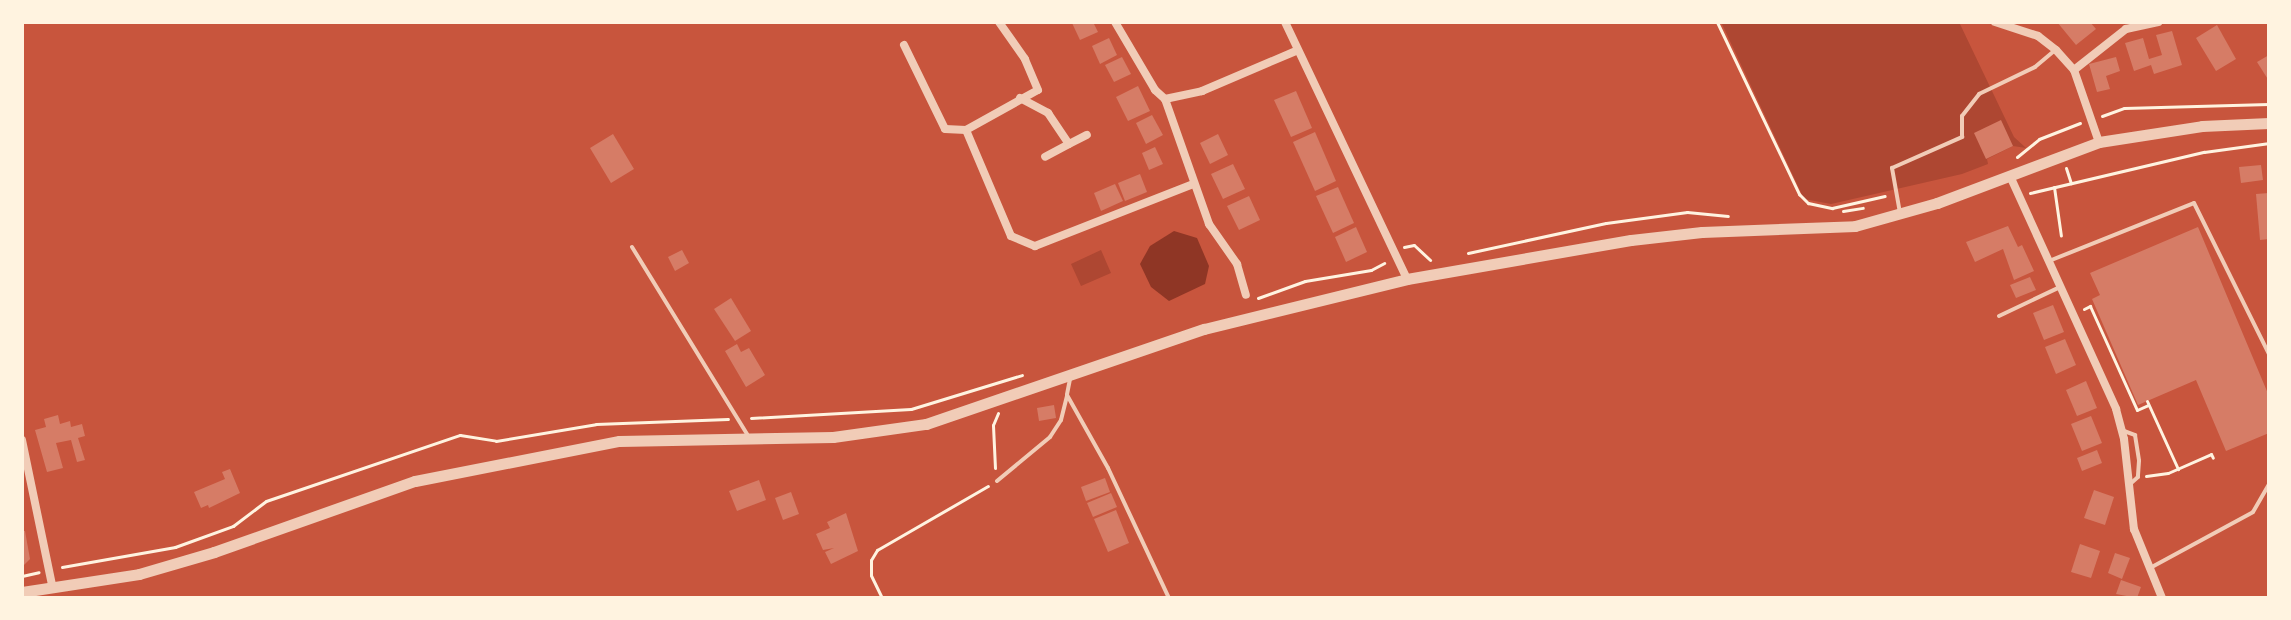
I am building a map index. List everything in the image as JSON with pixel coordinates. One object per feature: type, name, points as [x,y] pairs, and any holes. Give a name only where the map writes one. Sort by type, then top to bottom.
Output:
[{"type":"street","points":[[904,45],[945,129],[966,130],[1038,90],[1025,59],[999,22]]},
{"type":"street","points":[[1115,22],[1155,90],[1165,99],[1209,224],[1237,264],[1247,298]]},
{"type":"street","points":[[1285,22],[1407,279]]},
{"type":"street","points":[[1995,22],[2038,36],[2074,70],[2099,142]]},
{"type":"street","points":[[2074,70],[2126,29],[2158,22]]},
{"type":"street","points":[[1165,99],[1202,91],[1298,50]]},
{"type":"street","points":[[1020,98],[1048,113],[1069,144]]},
{"type":"street","points":[[22,592],[139,574],[214,552],[415,481],[619,441],[833,437],[926,424],[1204,329],[1407,279],[1631,240],[1702,232],[1855,226],[1901,215],[2010,170],[2099,142],[2202,126],[2269,123]]},
{"type":"street","points":[[966,130],[1011,236],[1035,246],[1193,184]]},
{"type":"street","points":[[1045,157],[1087,135]]},
{"type":"street","points":[[2010,170],[2019,197],[2091,349],[2121,430],[2134,529],[2162,598]]},
{"type":"street","points":[[22,440],[52,585]]},
{"type":"lane","points":[[1901,215],[1892,168],[1962,137],[1962,116],[1979,94],[2035,67],[2056,50]]},
{"type":"lane","points":[[2048,261],[2194,203],[2269,354]]},
{"type":"lane","points":[[632,247],[750,439]]},
{"type":"lane","points":[[1999,316],[2060,287]]},
{"type":"lane","points":[[997,481],[1050,437],[1061,420],[1070,376]]},
{"type":"lane","points":[[1067,395],[1108,468],[1169,598]]},
{"type":"lane","points":[[2121,430],[2135,435],[2138,477],[2128,485]]},
{"type":"lane","points":[[2148,569],[2253,512],[2269,484]]},
{"type":"path","points":[[1717,22],[1799,194],[1808,203],[1832,208],[1897,193]]},
{"type":"path","points":[[2010,170],[2039,139],[2124,108],[2269,104]]},
{"type":"path","points":[[2019,197],[2204,152],[2269,143]]},
{"type":"path","points":[[2054,187],[2061,236]]},
{"type":"path","points":[[1828,214],[1870,207]]},
{"type":"path","points":[[1464,254],[1606,223],[1687,212],[1739,217]]},
{"type":"path","points":[[1247,298],[1305,281],[1371,270],[1386,262],[1393,249],[1414,245],[1426,260],[1441,259]]},
{"type":"path","points":[[2083,309],[2090,306],[2137,410],[2147,403],[2178,469]]},
{"type":"path","points":[[22,576],[175,547],[233,526],[266,501],[460,435],[496,441],[596,424],[911,409],[1033,372]]},
{"type":"path","points":[[882,598],[871,575],[871,560],[877,550],[997,481],[993,425],[1004,399]]},
{"type":"path","points":[[2138,477],[2169,475],[2211,454],[2213,458]]},
{"type":"shaded area","points":[[1721,22],[1959,22],[2014,137],[2026,148],[2013,146],[1987,159],[1988,164],[1962,174],[1831,204],[1804,199]]},
{"type":"shaded area","points":[[1174,231],[1197,238],[1209,266],[1205,284],[1169,301],[1151,287],[1140,264],[1150,246]]},
{"type":"shaded area","points":[[1101,250],[1111,273],[1081,286],[1071,264]]},
{"type":"building","points":[[1093,22],[1098,32],[1080,40],[1072,23]]},
{"type":"building","points":[[2057,22],[2090,22],[2096,29],[2076,45]]},
{"type":"building","points":[[2217,25],[2236,59],[2216,71],[2196,38]]},
{"type":"building","points":[[2172,31],[2182,65],[2154,74],[2151,65],[2134,71],[2125,43],[2143,38],[2149,59],[2162,55],[2156,35]]},
{"type":"building","points":[[1109,38],[1117,55],[1100,64],[1092,46]]},
{"type":"building","points":[[2269,55],[2269,81],[2257,62]]},
{"type":"building","points":[[1122,57],[1131,74],[1114,82],[1105,65]]},
{"type":"building","points":[[2116,57],[2120,71],[2106,76],[2110,89],[2097,92],[2089,64]]},
{"type":"building","points":[[1138,86],[1150,111],[1128,121],[1116,97]]},
{"type":"building","points":[[1296,91],[1312,128],[1291,137],[1274,100]]},
{"type":"building","points":[[1152,115],[1163,135],[1146,144],[1136,123]]},
{"type":"building","points":[[2001,120],[2013,146],[1986,159],[1974,133]]},
{"type":"building","points":[[1315,132],[1336,181],[1315,191],[1293,142]]},
{"type":"building","points":[[613,134],[634,169],[611,183],[590,148]]},
{"type":"building","points":[[1218,134],[1228,155],[1210,164],[1200,143]]},
{"type":"building","points":[[1155,147],[1163,164],[1149,170],[1142,153]]},
{"type":"building","points":[[1233,164],[1245,189],[1223,199],[1211,174]]},
{"type":"building","points":[[2261,165],[2263,180],[2241,183],[2239,167]]},
{"type":"building","points":[[1140,174],[1147,192],[1125,201],[1118,183]]},
{"type":"building","points":[[1115,184],[1123,201],[1101,211],[1094,193]]},
{"type":"building","points":[[1338,187],[1354,223],[1333,233],[1316,196]]},
{"type":"building","points":[[2269,193],[2269,239],[2260,240],[2256,194]]},
{"type":"building","points":[[1249,196],[1260,220],[1239,230],[1227,206]]},
{"type":"building","points":[[2008,226],[2018,247],[2022,245],[2034,271],[2014,280],[2003,249],[1975,262],[1966,242]]},
{"type":"building","points":[[1356,227],[1367,252],[1346,262],[1335,237]]},
{"type":"building","points":[[2198,227],[2269,396],[2269,433],[2226,451],[2196,380],[2138,405],[2092,299],[2100,295],[2090,273]]},
{"type":"building","points":[[682,250],[689,263],[675,271],[668,257]]},
{"type":"building","points":[[2030,277],[2036,290],[2016,298],[2010,285]]},
{"type":"building","points":[[731,298],[751,331],[735,341],[714,309]]},
{"type":"building","points":[[2053,305],[2064,332],[2044,340],[2033,313]]},
{"type":"building","points":[[2065,339],[2076,365],[2056,374],[2045,347]]},
{"type":"building","points":[[737,344],[741,352],[749,348],[765,375],[746,387],[725,351]]},
{"type":"building","points":[[2086,381],[2097,408],[2077,416],[2066,390]]},
{"type":"building","points":[[1054,405],[1056,418],[1039,421],[1037,408]]},
{"type":"building","points":[[58,415],[60,424],[70,421],[71,427],[82,424],[85,436],[78,438],[85,460],[77,462],[71,440],[56,443],[63,468],[47,472],[35,430],[46,427],[44,419]]},
{"type":"building","points":[[2091,416],[2102,443],[2082,451],[2071,424]]},
{"type":"building","points":[[2097,450],[2102,463],[2082,471],[2077,458]]},
{"type":"building","points":[[230,469],[240,493],[209,508],[208,505],[201,508],[194,492],[225,479],[222,472]]},
{"type":"building","points":[[1105,478],[1110,492],[1086,501],[1081,487]]},
{"type":"building","points":[[759,480],[766,500],[737,511],[729,491]]},
{"type":"building","points":[[2094,490],[2114,497],[2105,525],[2084,518]]},
{"type":"building","points":[[791,492],[799,514],[783,520],[775,498]]},
{"type":"building","points":[[1111,493],[1117,507],[1093,517],[1087,503]]},
{"type":"building","points":[[1116,510],[1129,543],[1108,552],[1094,519]]},
{"type":"building","points":[[846,513],[858,551],[831,564],[825,552],[834,548],[823,550],[816,534],[830,528],[827,522]]},
{"type":"building","points":[[22,531],[25,531],[30,559],[22,567]]},
{"type":"building","points":[[2080,544],[2100,551],[2091,578],[2071,572]]},
{"type":"building","points":[[2115,553],[2130,558],[2122,579],[2108,573]]},
{"type":"building","points":[[2121,580],[2141,587],[2137,598],[2116,594]]}]
